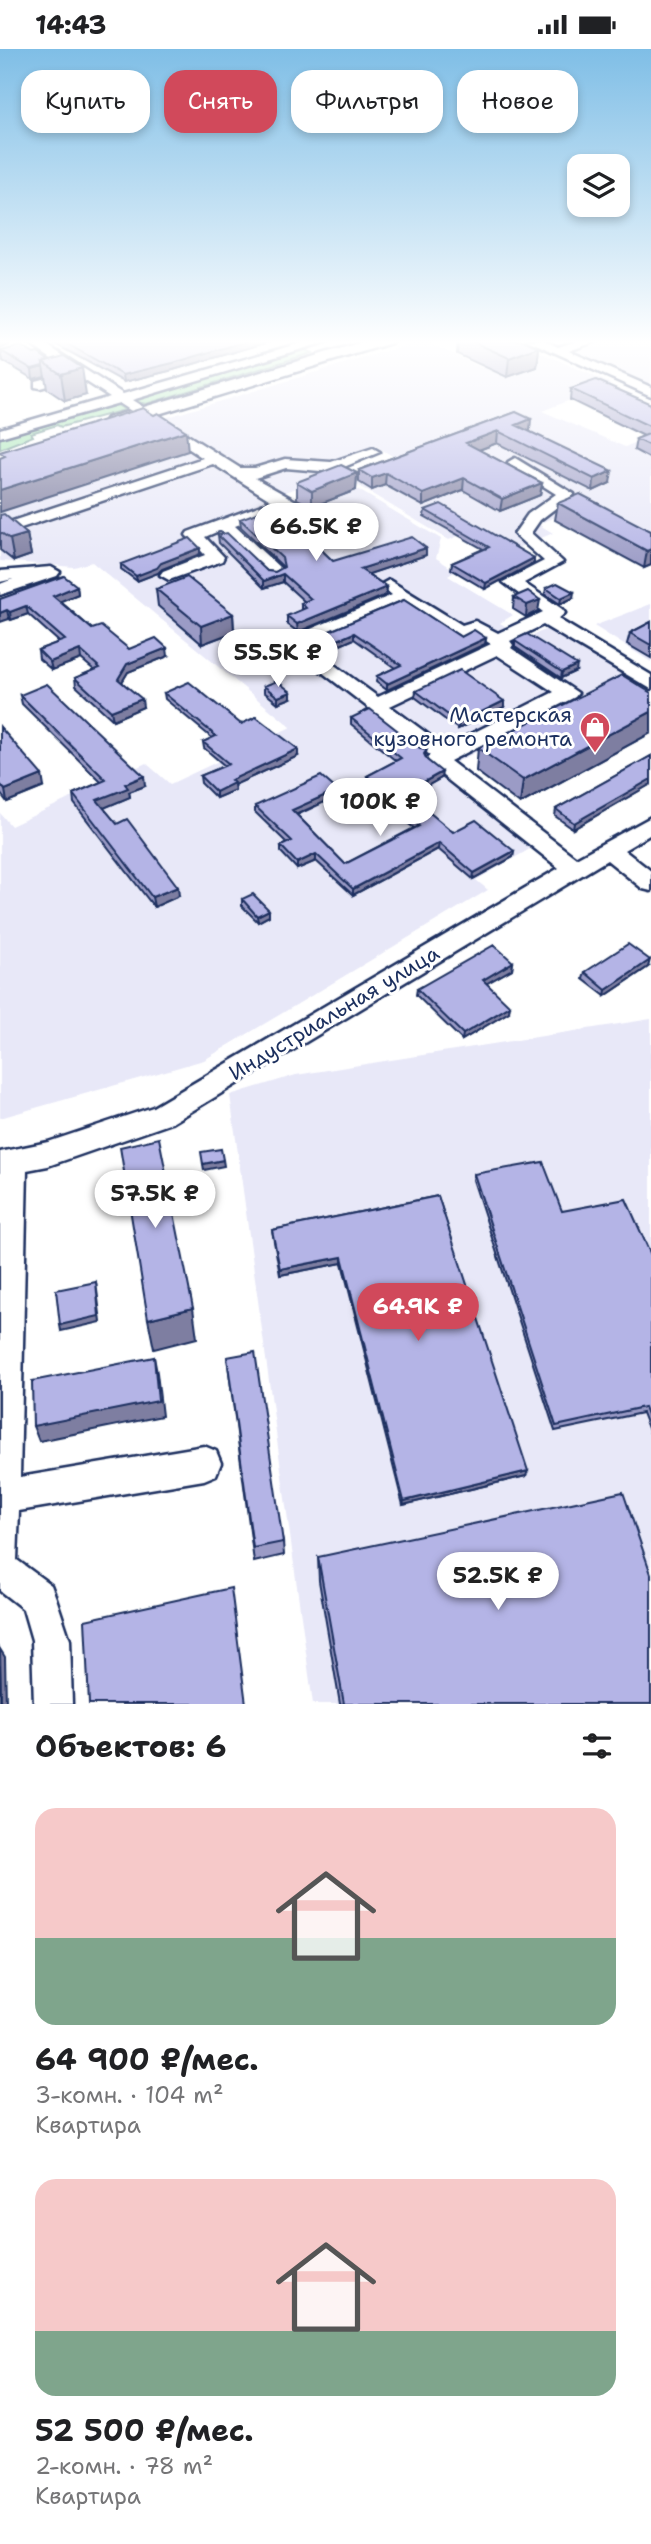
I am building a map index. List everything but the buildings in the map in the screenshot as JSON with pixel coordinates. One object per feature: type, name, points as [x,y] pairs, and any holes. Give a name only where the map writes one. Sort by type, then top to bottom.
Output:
[{"type":"main road","points":[[98,427],[130,417]]},
{"type":"street","points":[[0,433],[53,417]]},
{"type":"street","points":[[0,514],[200,450]]},
{"type":"street","points":[[0,530],[214,459]]},
{"type":"street","points":[[515,462],[566,495],[534,517],[522,534],[555,562],[512,582],[556,613],[544,618]]},
{"type":"street","points":[[237,473],[284,502],[318,518]]},
{"type":"street","points":[[169,575],[216,557],[194,535],[284,502]]},
{"type":"street","points":[[444,756],[293,643],[397,590],[460,632],[475,626],[568,693],[444,756],[436,760],[575,869]]},
{"type":"street","points":[[376,705],[497,644]]},
{"type":"street","name":"Индустриальная улица","points":[[7,1162],[48,1154],[162,1115],[651,824]]},
{"type":"street","points":[[608,849],[651,883]]},
{"type":"street","points":[[1,1512],[204,1463]]},
{"type":"street","points":[[0,1569],[38,1598],[51,1640],[53,1704]]},
{"type":"lane","points":[[146,417],[237,473],[256,473],[285,463],[332,467],[373,452]]},
{"type":"lane","points":[[224,524],[274,572]]},
{"type":"lane","points":[[497,644],[544,618],[651,683]]},
{"type":"lane","points":[[0,1559],[7,1162]]},
{"type":"shaded area","points":[[167,417],[556,417],[625,447],[643,439],[651,443],[651,543],[582,507],[538,524],[553,533],[513,550],[474,529],[449,540],[352,482],[404,463],[376,446],[323,465],[289,461],[253,472],[237,469],[158,420]]},
{"type":"shaded area","points":[[151,422],[280,502],[215,526],[222,533],[235,529],[231,524],[340,479],[441,539],[436,558],[456,571],[448,576],[513,615],[500,623],[525,639],[551,627],[628,673],[449,766],[547,839],[476,880],[488,890],[204,1060],[0,1118],[0,813],[11,826],[146,763],[170,784],[291,727],[92,562],[74,567],[0,561],[0,467]]},
{"type":"shaded area","points":[[292,466],[318,469],[329,475],[278,495],[253,479]]},
{"type":"shaded area","points":[[651,604],[651,662],[594,626]]},
{"type":"shaded area","points":[[651,1019],[651,1704],[313,1704],[230,1095],[296,1075]]},
{"type":"green space","points":[[65,417],[98,417],[31,433],[33,436],[0,449],[0,436]]},
{"type":"place","name":"Мастерская кузовного ремонта","points":[[595,754]]}]
